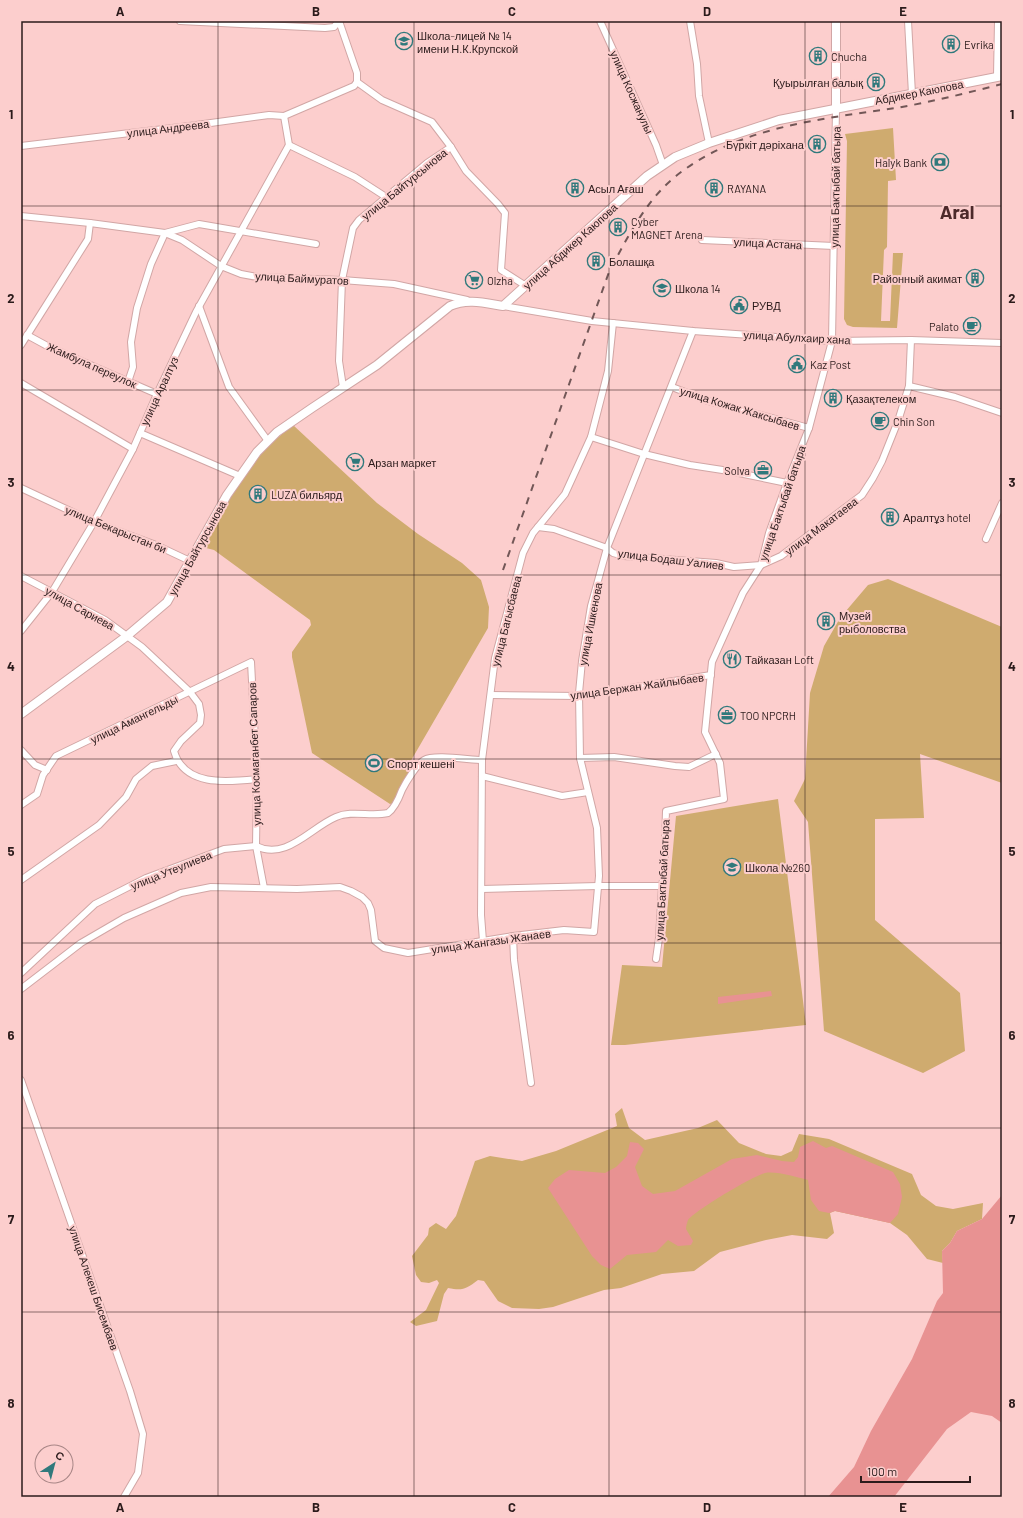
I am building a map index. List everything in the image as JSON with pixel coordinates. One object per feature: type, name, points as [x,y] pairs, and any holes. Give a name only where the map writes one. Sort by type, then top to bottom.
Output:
[{"type":"street","points":[[180,21],[325,28],[334,27],[339,21]]},
{"type":"street","points":[[339,21],[357,73],[357,82],[354,86],[284,116],[289,145],[355,177],[386,197]]},
{"type":"street","points":[[600,22],[608,21]]},
{"type":"street","points":[[690,21],[697,64],[699,96],[709,142]]},
{"type":"street","points":[[836,21],[836,109]]},
{"type":"street","points":[[908,21],[912,94]]},
{"type":"street","points":[[1000,21],[1000,76]]},
{"type":"street","name":"улица Косжанулы","points":[[600,22],[656,145],[663,164]]},
{"type":"street","name":"Абдикер Каюпова","points":[[836,109],[1000,76]]},
{"type":"street","points":[[357,82],[382,100],[432,122],[451,147],[466,171],[505,213],[501,270],[526,286]]},
{"type":"street","name":"улица Абдикер Каюпова","points":[[503,306],[647,176],[663,164],[709,142],[779,120],[836,109]]},
{"type":"street","name":"улица Бактыбай батыра","points":[[656,959],[664,873],[666,811],[724,799],[720,763],[706,732],[712,662],[744,593],[761,565],[787,483],[809,428],[832,341],[836,109]]},
{"type":"street","name":"улица Андреева","points":[[21,146],[268,115],[284,116]]},
{"type":"street","name":"улица Аралтуз","points":[[21,631],[52,592],[94,522],[133,449],[157,394],[199,306],[289,145]]},
{"type":"street","name":"улица Байтурсынова","points":[[343,387],[339,361],[342,280],[353,228],[359,220],[386,197],[451,147]]},
{"type":"street","name":"улица Баймуратов","points":[[21,216],[165,232],[182,240],[221,266],[241,274],[257,277],[342,280],[394,284],[468,301],[592,321]]},
{"type":"street","points":[[21,345],[88,239],[90,223]]},
{"type":"street","points":[[128,382],[133,367],[131,342],[137,308],[151,264],[165,232],[199,224],[316,244]]},
{"type":"street","name":"улица Астана","points":[[702,240],[834,246]]},
{"type":"street","name":"улица Байтурсынова","points":[[21,714],[127,636],[167,602],[227,495],[257,452],[277,432],[377,365],[450,306],[458,302],[468,301]]},
{"type":"street","points":[[199,306],[229,387],[268,441]]},
{"type":"street","name":"улица Абулхаир хана","points":[[592,321],[693,331],[832,341],[911,340],[1002,342]]},
{"type":"street","name":"улица Багысбаева","points":[[483,941],[481,915],[482,760],[495,658],[523,553],[533,533],[565,494],[591,437],[608,371],[613,323]]},
{"type":"street","name":"улица Ишкенова","points":[[594,932],[599,876],[597,828],[580,758],[580,696],[582,661],[591,606],[607,548],[693,331]]},
{"type":"street","name":"Жамбула переулок","points":[[27,335],[52,348],[157,394]]},
{"type":"street","name":"улица Макатаева","points":[[761,565],[781,556],[862,495],[882,461],[898,421],[909,386],[911,340]]},
{"type":"street","points":[[21,383],[133,449]]},
{"type":"street","points":[[909,386],[955,397],[1002,413]]},
{"type":"street","name":"улица Кожак Жаксыбаев","points":[[672,387],[708,401],[809,428]]},
{"type":"street","points":[[140,433],[240,476]]},
{"type":"street","points":[[591,437],[644,454],[690,465],[787,483]]},
{"type":"street","name":"улица Бекарыстан би","points":[[21,488],[94,522],[156,545],[190,561]]},
{"type":"street","points":[[986,539],[1002,504]]},
{"type":"street","name":"улица Бодаш Уалиев","points":[[538,526],[554,529],[607,548],[624,556],[716,563],[734,567],[761,565]]},
{"type":"street","name":"улица Сариева","points":[[21,576],[105,620],[142,647],[190,692],[199,704],[202,715],[200,723],[180,741],[174,751],[176,761]]},
{"type":"street","name":"улица Амангельды","points":[[21,806],[37,794],[43,775],[56,756],[251,662]]},
{"type":"street","name":"улица Космаганбет Сапаров","points":[[251,662],[257,779],[256,846],[264,888]]},
{"type":"street","name":"улица Бержан Жайлыбаев","points":[[491,695],[580,696],[711,675]]},
{"type":"street","points":[[21,750],[35,765],[46,770]]},
{"type":"street","points":[[580,758],[614,757],[689,767],[716,754]]},
{"type":"street","name":"улица Утеулиева","points":[[21,973],[95,904],[146,878],[224,849],[256,846],[267,851],[288,847],[336,816],[347,814],[388,813],[396,803],[407,779],[424,760],[439,757],[482,760]]},
{"type":"street","points":[[21,880],[99,825],[126,797],[136,778],[152,766],[176,761],[185,771],[202,778],[227,782],[257,779]]},
{"type":"street","points":[[482,776],[562,796],[588,792]]},
{"type":"street","points":[[482,889],[662,886]]},
{"type":"street","points":[[21,989],[87,940],[124,918],[181,893],[211,887],[264,888]]},
{"type":"street","name":"улица Жангазы Жанаев","points":[[264,888],[297,889],[340,887],[351,891],[362,897],[368,903],[371,910],[375,940],[379,945],[408,953],[513,936],[564,930],[594,932]]},
{"type":"street","points":[[513,936],[514,960],[531,1082]]},
{"type":"street","name":"улица Алекеш Бисембаев","points":[[21,1080],[130,1391],[143,1434],[138,1473],[124,1497]]},
{"type":"shaded area","points":[[893,128],[896,180],[888,181],[887,247],[884,250],[881,321],[890,321],[893,253],[903,253],[897,328],[853,327],[847,325],[844,319],[847,141],[845,134]]},
{"type":"shaded area","points":[[293,425],[377,503],[418,534],[462,563],[481,580],[489,607],[488,628],[409,764],[411,773],[393,803],[390,804],[312,753],[292,657],[292,652],[311,625],[310,620],[214,550],[202,547],[240,481],[272,443]]},
{"type":"shaded area","points":[[888,579],[1002,627],[1002,783],[920,754],[924,818],[875,819],[875,920],[960,993],[965,1051],[923,1073],[824,1031],[808,822],[794,801],[805,779],[810,693],[824,646],[840,618],[868,585]]},
{"type":"shaded area","points":[[778,799],[806,1025],[625,1045],[611,1045],[622,965],[662,967],[676,816]]},
{"type":"shaded area","points":[[771,991],[772,996],[718,1004],[718,997]]},
{"type":"shaded area","points":[[622,1108],[629,1128],[645,1140],[698,1128],[717,1120],[739,1143],[766,1154],[781,1156],[792,1151],[799,1134],[829,1139],[912,1174],[921,1195],[936,1206],[953,1209],[983,1203],[982,1219],[957,1231],[950,1243],[942,1251],[943,1263],[927,1259],[907,1235],[890,1223],[835,1211],[830,1213],[834,1233],[827,1239],[792,1235],[766,1240],[720,1252],[694,1271],[662,1274],[621,1288],[604,1290],[553,1307],[539,1309],[512,1308],[498,1301],[484,1281],[478,1280],[464,1288],[448,1288],[444,1294],[437,1321],[416,1326],[410,1322],[426,1310],[439,1283],[437,1280],[429,1283],[421,1282],[416,1275],[412,1256],[428,1235],[429,1228],[436,1223],[446,1229],[456,1216],[475,1161],[490,1156],[522,1161],[556,1151],[617,1126],[615,1114]]},
{"type":"shaded area","points":[[813,1141],[826,1148],[832,1146],[893,1172],[900,1184],[902,1197],[898,1214],[890,1223],[835,1211],[829,1213],[819,1211],[811,1200],[808,1180],[781,1174],[765,1173],[749,1180],[725,1194],[693,1215],[688,1220],[686,1226],[686,1229],[693,1241],[691,1245],[678,1246],[668,1240],[656,1252],[627,1255],[610,1269],[601,1265],[592,1256],[548,1188],[555,1179],[569,1170],[605,1173],[616,1167],[627,1156],[630,1142],[638,1143],[644,1149],[635,1167],[642,1186],[653,1194],[675,1191],[732,1159],[757,1155],[782,1161],[794,1162],[798,1157],[800,1147]]},
{"type":"shaded area","points":[[1002,1195],[1002,1423],[992,1416],[971,1412],[947,1429],[894,1497],[828,1497],[854,1467],[871,1431],[912,1359],[937,1301],[943,1293],[942,1251],[950,1243],[957,1231],[982,1219]]},
{"type":"railway","points":[[503,570],[609,272],[638,220],[655,196],[665,186],[700,159],[726,146],[753,136],[810,121],[909,106],[1002,84]]},
{"type":"place","name":"Школа-лицей № 14 имени Н.К.Крупской","points":[[404,41]]},
{"type":"place","name":"Evrika","points":[[951,44]]},
{"type":"place","name":"Chucha","points":[[818,56]]},
{"type":"place","name":"Қуырылған балық","points":[[876,82]]},
{"type":"place","name":"Бүркіт дәріхана","points":[[817,144]]},
{"type":"place","name":"Halyk Bank","points":[[940,162]]},
{"type":"place","name":"Асыл Ағаш","points":[[575,188]]},
{"type":"place","name":"RAYANA","points":[[714,188]]},
{"type":"place","name":"Cyber MAGNET Arena","points":[[618,227]]},
{"type":"place","name":"Болашқа","points":[[596,261]]},
{"type":"place","name":"Районный акимат","points":[[975,278]]},
{"type":"place","name":"Olzha","points":[[474,280]]},
{"type":"place","name":"Школа 14","points":[[662,288]]},
{"type":"place","name":"РУВД","points":[[739,305]]},
{"type":"place","name":"Palato","points":[[972,326]]},
{"type":"place","name":"Kaz Post","points":[[797,364]]},
{"type":"place","name":"Қазақтелеком","points":[[833,398]]},
{"type":"place","name":"Chin Son","points":[[880,421]]},
{"type":"place","name":"Арзан маркет","points":[[355,462]]},
{"type":"place","name":"Solva","points":[[763,470]]},
{"type":"place","name":"LUZA бильярд","points":[[258,494]]},
{"type":"place","name":"Аралтұз hotel","points":[[890,517]]},
{"type":"place","name":"Музей рыболовства","points":[[826,621]]},
{"type":"place","name":"Тайказан Loft","points":[[732,659]]},
{"type":"place","name":"TOO NPCRH","points":[[727,715]]},
{"type":"place","name":"Спорт кешені","points":[[374,763]]},
{"type":"place","name":"Школа №260","points":[[732,867]]},
{"type":"district","name":"Aral","points":[[957,211]]}]
